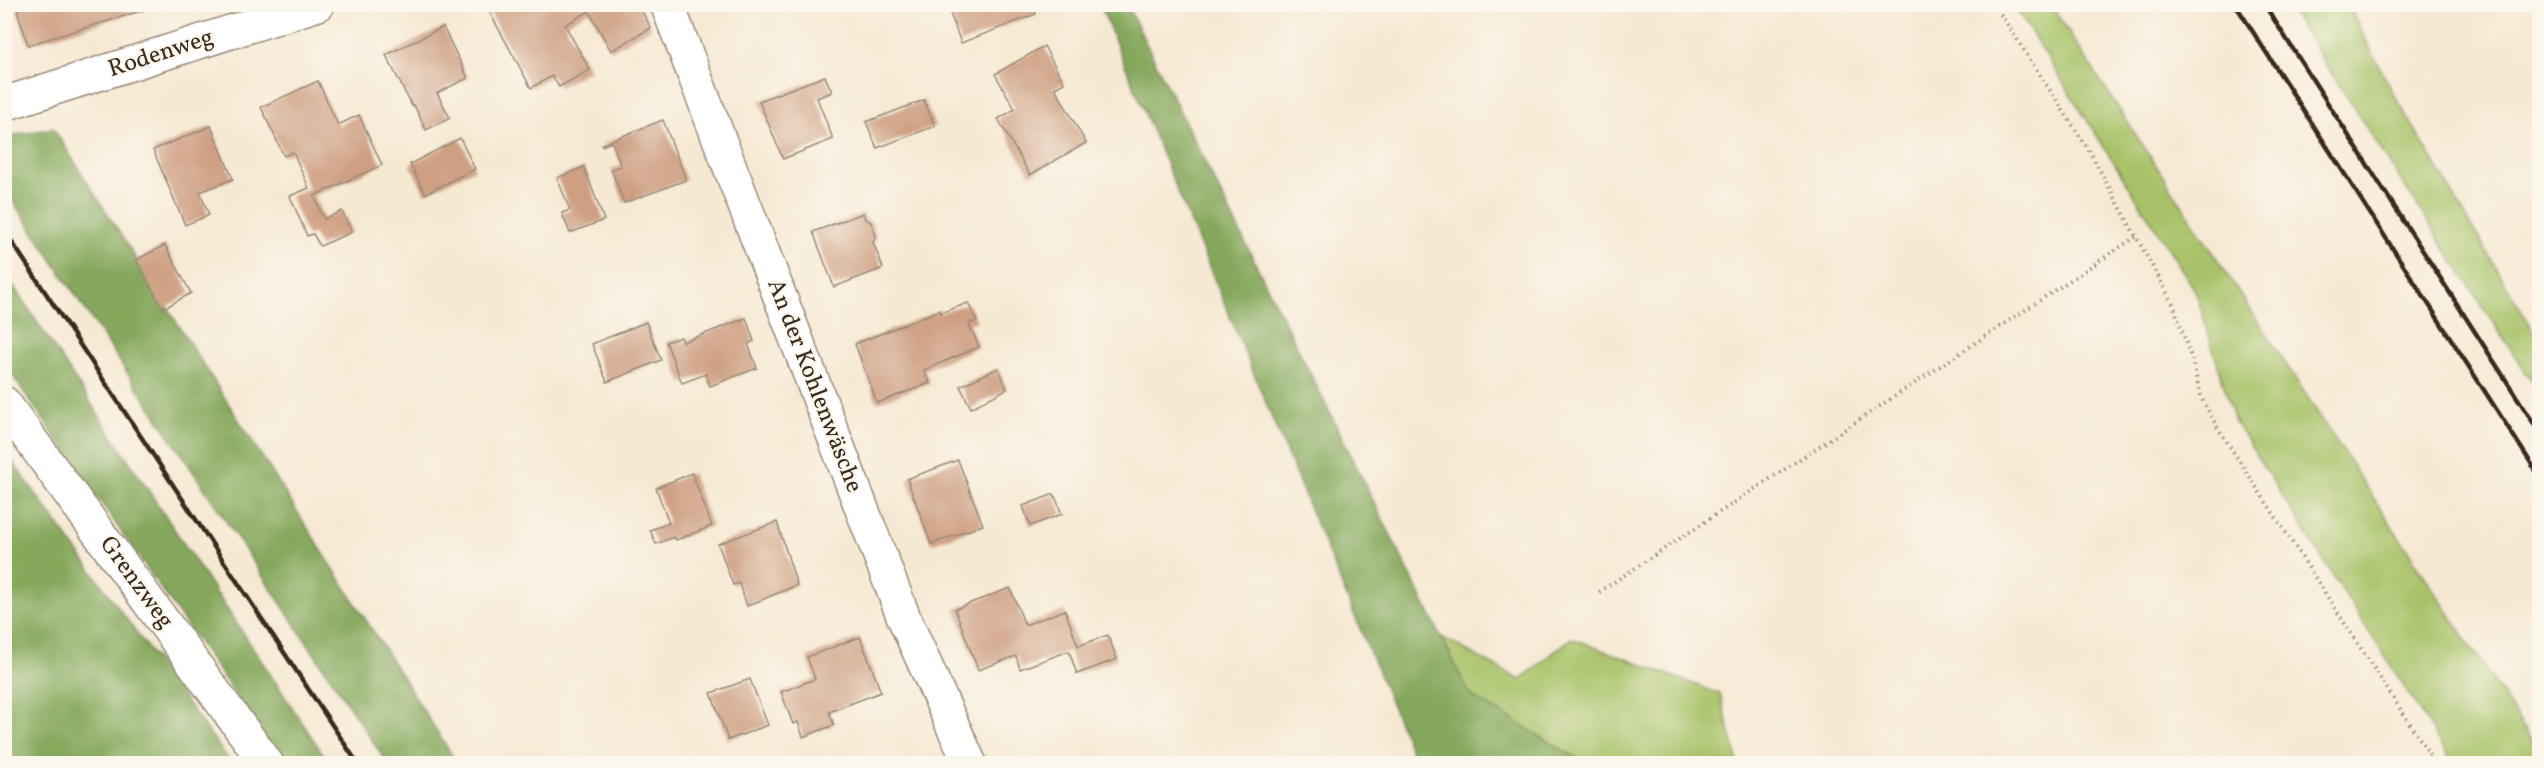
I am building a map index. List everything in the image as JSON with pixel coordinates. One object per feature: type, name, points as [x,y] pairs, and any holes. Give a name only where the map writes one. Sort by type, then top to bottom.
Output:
[{"type":"street","name":"Rodenweg","points":[[4,104],[318,4]]},
{"type":"street","name":"An der Kohlenwäsche","points":[[668,4],[903,618],[970,764]]},
{"type":"street","name":"Grenzweg","points":[[4,403],[267,764]]},
{"type":"path","points":[[1994,4],[2090,152],[2173,303],[2202,399],[2216,425],[2436,764]]},
{"type":"path","points":[[1599,592],[2137,236]]},
{"type":"green space","points":[[1100,5],[1127,5],[1470,695],[1585,763],[1416,763]]},
{"type":"green space","points":[[2014,5],[2051,5],[2539,751],[2539,763],[2453,763],[2235,422],[2196,292]]},
{"type":"green space","points":[[2287,5],[2348,5],[2391,89],[2539,341],[2539,393]]},
{"type":"green space","points":[[53,128],[457,763],[387,763],[5,189],[4,137]]},
{"type":"green space","points":[[4,272],[329,763],[283,763],[5,365]]},
{"type":"green space","points":[[4,450],[231,763],[5,763]]},
{"type":"green space","points":[[1442,637],[1520,680],[1571,638],[1720,694],[1738,763],[1585,763],[1470,695]]},
{"type":"building","points":[[32,4],[161,5],[28,45],[17,10]]},
{"type":"building","points":[[500,4],[585,4],[586,7],[591,4],[638,4],[651,28],[611,51],[589,11],[565,25],[590,70],[559,87],[552,76],[531,88],[489,11]]},
{"type":"building","points":[[947,5],[1033,5],[1036,14],[961,43]]},
{"type":"building","points":[[443,27],[468,78],[437,93],[450,118],[426,130],[386,55]]},
{"type":"building","points":[[1044,46],[1064,83],[1055,88],[1086,143],[1030,175],[998,119],[1015,109],[995,74]]},
{"type":"building","points":[[825,76],[832,92],[817,98],[833,139],[783,159],[759,101]]},
{"type":"building","points":[[318,81],[338,125],[359,115],[382,165],[314,196],[324,219],[342,211],[352,232],[320,246],[313,234],[307,236],[290,196],[309,188],[293,152],[284,156],[261,107]]},
{"type":"building","points":[[924,100],[935,126],[877,148],[866,122]]},
{"type":"building","points":[[663,120],[686,180],[624,203],[611,169],[621,166],[612,142],[602,146],[602,144]]},
{"type":"building","points":[[211,126],[233,179],[200,192],[209,215],[185,225],[153,150]]},
{"type":"building","points":[[460,138],[475,169],[425,194],[410,164]]},
{"type":"building","points":[[584,167],[604,220],[570,233],[562,213],[570,210],[557,178]]},
{"type":"building","points":[[863,213],[865,219],[871,222],[876,236],[873,242],[883,268],[834,287],[813,232]]},
{"type":"building","points":[[165,245],[191,293],[163,309],[136,260]]},
{"type":"building","points":[[968,303],[977,321],[969,324],[979,347],[924,370],[930,383],[877,403],[855,344],[940,310],[941,313]]},
{"type":"building","points":[[746,318],[754,341],[748,344],[757,368],[710,386],[706,374],[682,383],[666,342],[681,337],[683,342]]},
{"type":"building","points":[[646,322],[661,360],[607,382],[592,344]]},
{"type":"building","points":[[998,368],[1007,389],[971,408],[960,386]]},
{"type":"building","points":[[958,460],[983,525],[931,544],[907,479]]},
{"type":"building","points":[[692,473],[712,526],[676,540],[674,537],[656,544],[650,530],[669,523],[656,488]]},
{"type":"building","points":[[1054,494],[1062,514],[1030,526],[1023,506]]},
{"type":"building","points":[[777,522],[797,585],[747,606],[739,583],[733,585],[718,544]]},
{"type":"building","points":[[1010,588],[1025,625],[1065,610],[1078,646],[1108,635],[1117,659],[1077,674],[1069,651],[1020,669],[1016,656],[978,670],[955,609]]},
{"type":"building","points":[[860,637],[881,692],[829,712],[834,725],[803,737],[798,722],[793,724],[781,692],[815,679],[807,657]]},
{"type":"building","points":[[750,679],[768,725],[728,740],[711,693]]},
{"type":"railway","points":[[2235,4],[2540,477]]},
{"type":"railway","points":[[2264,4],[2540,433]]},
{"type":"railway","points":[[4,230],[358,764]]}]
